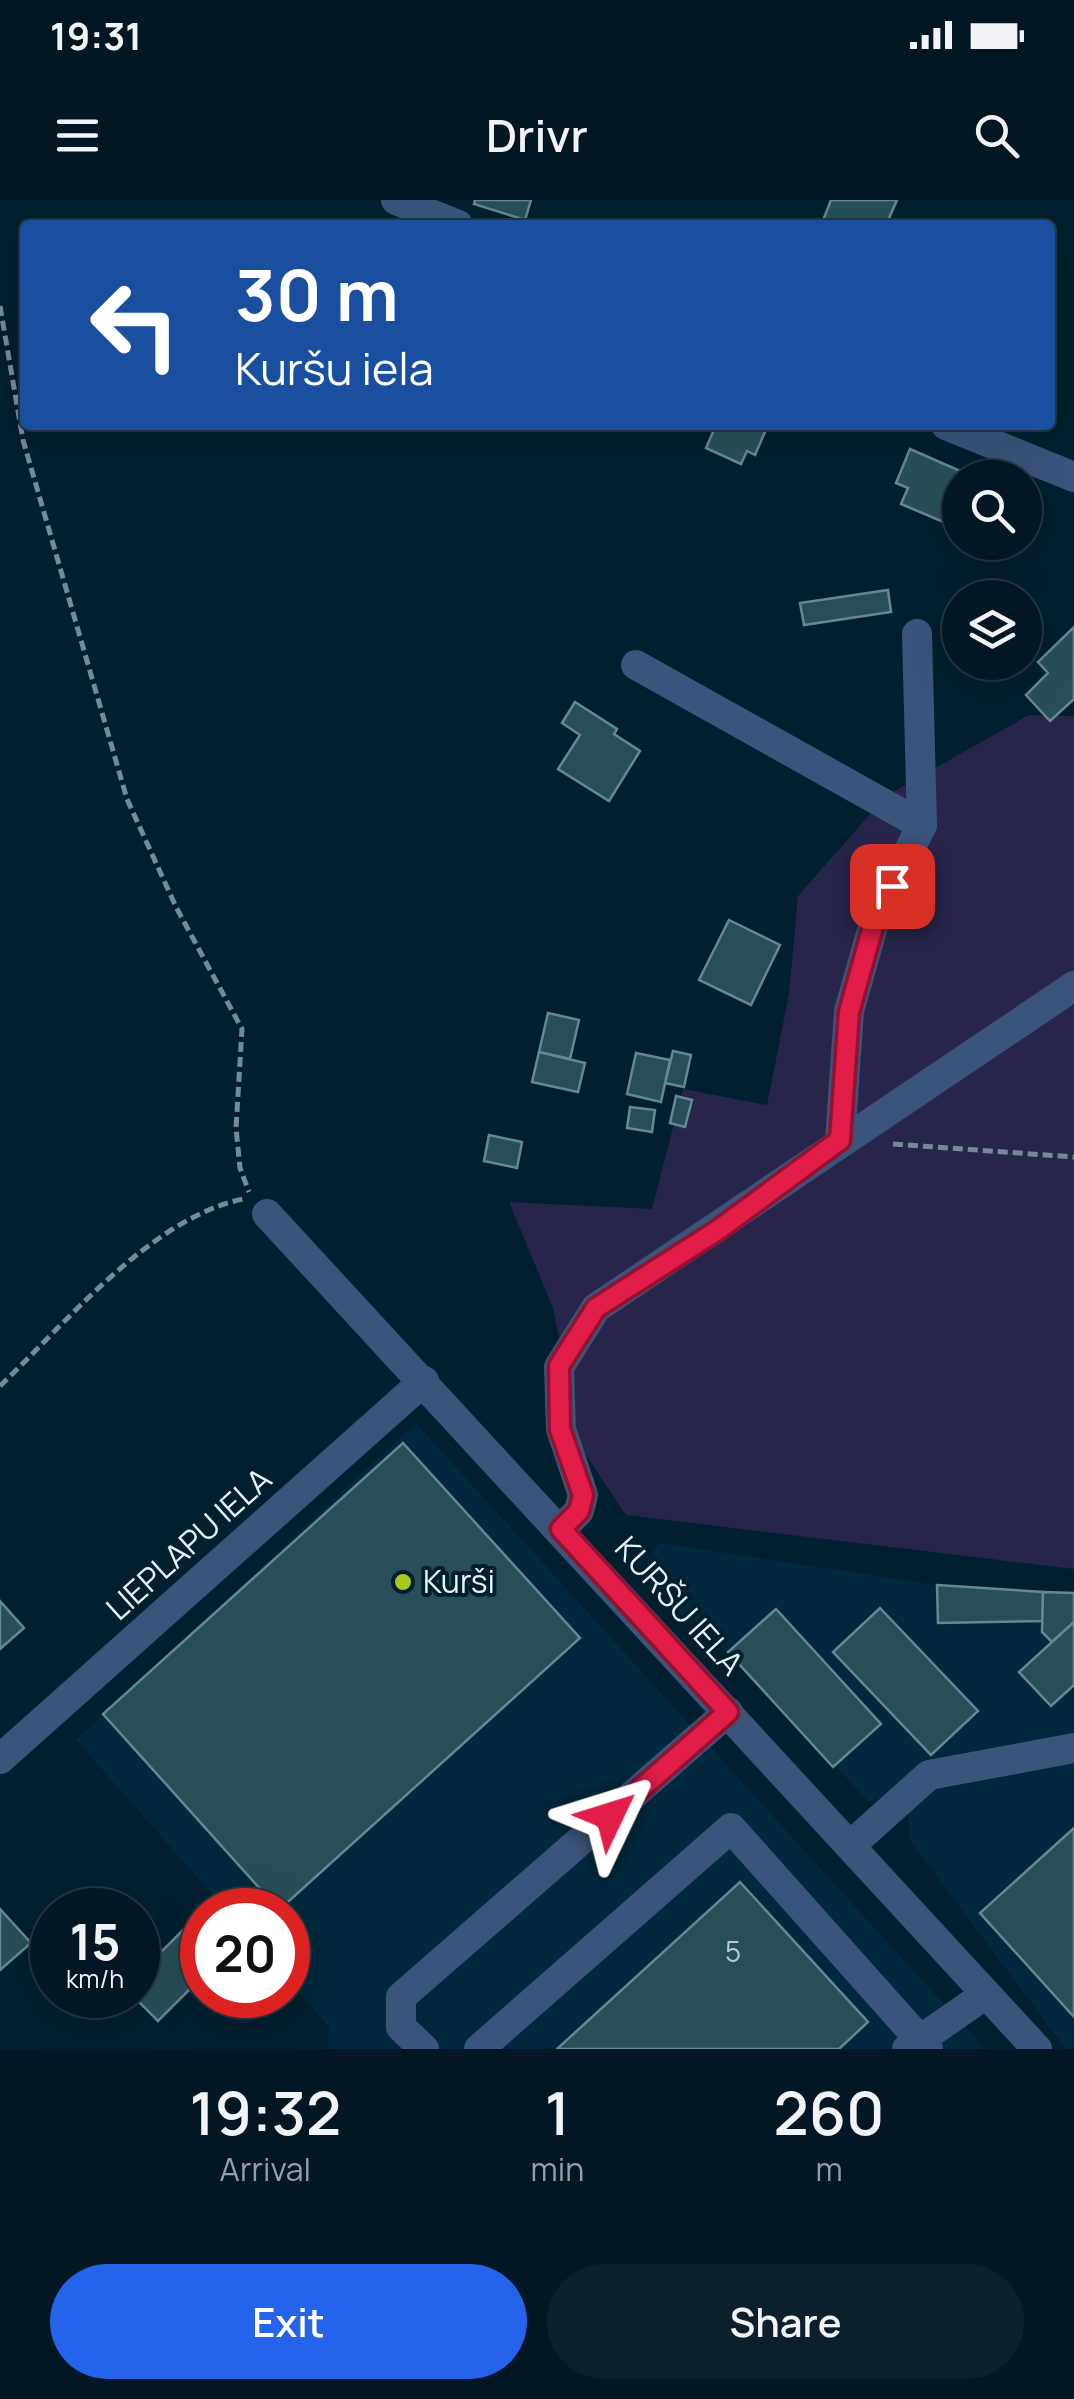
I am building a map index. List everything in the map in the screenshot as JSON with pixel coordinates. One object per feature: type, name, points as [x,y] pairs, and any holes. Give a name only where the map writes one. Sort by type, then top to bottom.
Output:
[{"type":"street","points":[[396,200],[446,220]]},
{"type":"street","points":[[958,430],[1074,478]]},
{"type":"street","points":[[840,1140],[849,1012],[876,916],[922,825],[917,634]]},
{"type":"street","points":[[636,664],[922,825]]},
{"type":"street","points":[[561,1529],[579,1511],[583,1495],[560,1429],[559,1366],[596,1308],[718,1230],[840,1140],[1074,986]]},
{"type":"street","name":"KURŠU IELA","points":[[267,1214],[1037,2049]]},
{"type":"street","name":"LIEPLAPU IELA","points":[[0,1759],[424,1381]]},
{"type":"street","points":[[424,2049],[400,2026],[402,1996],[728,1712]]},
{"type":"street","points":[[850,1844],[929,1775],[1074,1748]]},
{"type":"street","points":[[478,2049],[731,1828],[918,2046],[986,1994]]},
{"type":"path","points":[[0,306],[20,423]]},
{"type":"path","points":[[0,1386],[136,1256],[196,1216],[251,1198],[240,1168],[236,1128],[242,1030],[176,906],[128,799],[21,430]]},
{"type":"path","points":[[840,1140],[1074,1157]]},
{"type":"shaded area","points":[[1029,715],[1074,716],[1074,1569],[626,1515],[580,1446],[553,1308],[509,1202],[652,1209],[683,1089],[767,1105],[789,994],[798,896],[886,796]]},
{"type":"shaded area","name":"Kurši","points":[[416,1423],[986,2049],[327,2049],[329,2027],[310,2005],[310,1888],[207,1888],[76,1740]]},
{"type":"shaded area","points":[[659,1543],[937,1585],[1074,1593],[1074,2049],[1066,2049],[909,1839],[909,1809],[894,1795],[869,1802],[728,1652],[662,1604],[647,1561]]},
{"type":"building","points":[[475,200],[531,200],[525,220],[474,204]]},
{"type":"building","points":[[831,200],[897,200],[888,220],[823,220]]},
{"type":"building","points":[[714,430],[766,430],[755,455],[747,451],[741,464],[706,448]]},
{"type":"building","points":[[910,449],[942,463],[942,521],[901,504],[908,488],[896,483]]},
{"type":"building","points":[[888,590],[891,612],[804,625],[800,603]]},
{"type":"building","points":[[1074,627],[1074,699],[1050,721],[1026,695],[1048,673],[1042,666],[1042,658]]},
{"type":"building","points":[[575,702],[617,729],[614,734],[640,751],[609,801],[558,769],[580,735],[562,723]]},
{"type":"building","points":[[729,920],[780,945],[751,1005],[699,980]]},
{"type":"building","points":[[548,1013],[579,1020],[570,1059],[539,1052]]},
{"type":"building","points":[[673,1051],[691,1055],[684,1087],[665,1083]]},
{"type":"building","points":[[539,1052],[585,1063],[578,1092],[532,1082]]},
{"type":"building","points":[[636,1053],[670,1060],[661,1102],[627,1094]]},
{"type":"building","points":[[676,1096],[692,1100],[685,1127],[670,1123]]},
{"type":"building","points":[[630,1107],[655,1110],[652,1132],[627,1128]]},
{"type":"building","points":[[489,1135],[522,1142],[517,1168],[484,1161]]},
{"type":"building","points":[[403,1443],[580,1638],[303,1888],[259,1888],[103,1714]]},
{"type":"building","points":[[937,1585],[1043,1592],[1043,1621],[938,1623]]},
{"type":"building","points":[[1043,1592],[1074,1593],[1074,1622],[1052,1642],[1042,1632]]},
{"type":"building","points":[[0,1601],[24,1628],[0,1649]]},
{"type":"building","points":[[880,1608],[978,1711],[931,1755],[833,1652]]},
{"type":"building","points":[[776,1609],[881,1724],[833,1767],[728,1652]]},
{"type":"building","points":[[1074,1622],[1074,1685],[1051,1706],[1019,1672]]},
{"type":"building","points":[[1074,1828],[1074,2017],[980,1913]]},
{"type":"building","points":[[740,1882],[868,2022],[839,2049],[557,2049]]},
{"type":"building","points":[[0,1909],[30,1944],[0,1970]]},
{"type":"building","points":[[180,1933],[180,1999],[158,2021],[155,2018],[160,2018],[160,1953]]},
{"type":"place","name":"Kurši","points":[[403,1582]]},
{"type":"route","points":[[610,1816],[728,1712],[561,1529],[579,1511],[583,1495],[560,1429],[559,1366],[596,1308],[718,1230],[840,1140],[849,1012],[876,916],[892,886]]}]
